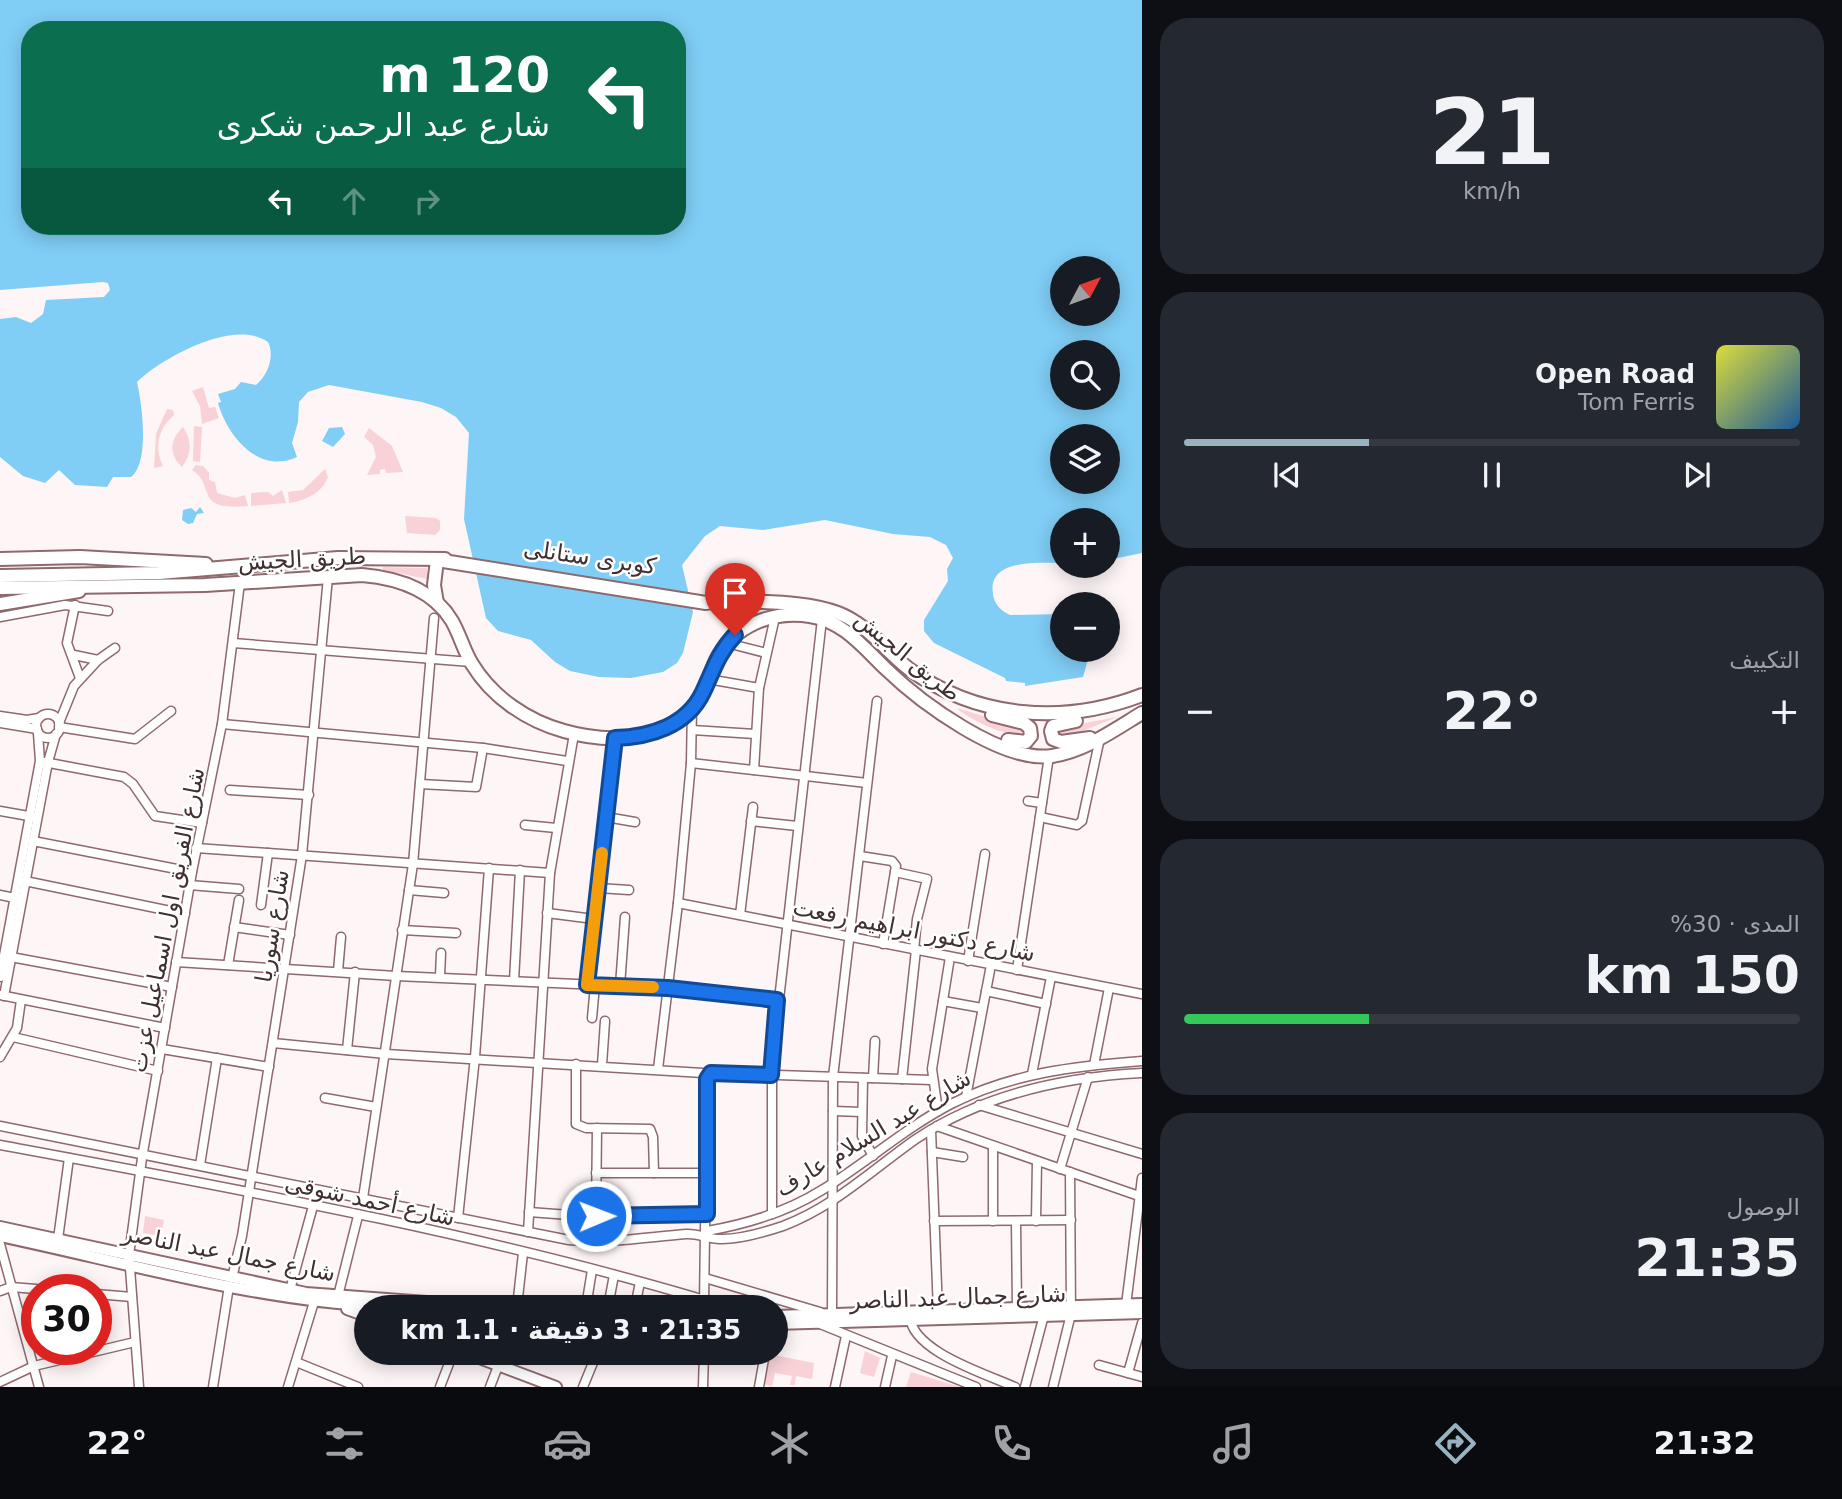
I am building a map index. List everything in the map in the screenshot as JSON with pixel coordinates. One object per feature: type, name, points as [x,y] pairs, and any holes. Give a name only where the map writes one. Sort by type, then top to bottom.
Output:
[{"type":"highway","points":[[0,559],[80,557],[179,561],[220,566]]},
{"type":"highway","name":"طريق الجيش","points":[[0,576],[151,573],[338,558],[446,561]]},
{"type":"highway","points":[[438,603],[434,585],[446,561]]},
{"type":"highway","name":"كوبرى ستانلى","points":[[446,561],[706,603],[723,600]]},
{"type":"highway","name":"طريق الجيش","points":[[0,588],[79,584],[240,583],[381,576],[416,589],[438,603],[451,619],[471,662],[490,688],[537,721],[574,734],[615,738],[640,736],[663,729],[692,708],[727,643],[754,623],[792,615],[822,619],[856,639],[915,694],[983,737],[1022,752],[1049,756],[1075,749],[1100,738],[1142,713]]},
{"type":"highway","points":[[0,604],[112,585]]},
{"type":"highway","name":"طريق الجيش","points":[[723,600],[797,606],[839,614],[864,628],[911,670],[961,698],[999,709],[1031,714],[1063,714],[1108,707],[1142,695]]},
{"type":"highway","points":[[961,698],[993,715],[1027,724],[1031,733],[1028,740],[1021,743],[983,737]]},
{"type":"highway","points":[[1100,738],[1058,742],[1053,739],[1051,731],[1056,724],[1083,719],[1108,707]]},
{"type":"main road","name":"شارع جمال عبد الناصر","points":[[0,1227],[314,1302],[354,1302]]},
{"type":"main road","name":"شارع جمال عبد الناصر","points":[[0,1236],[129,1259]]},
{"type":"main road","name":"شارع جمال عبد الناصر","points":[[231,1282],[354,1303]]},
{"type":"main road","points":[[338,1301],[354,1309]]},
{"type":"main road","name":"شارع جمال عبد الناصر","points":[[788,1316],[1044,1315],[1142,1304]]},
{"type":"main road","name":"شارع جمال عبد الناصر","points":[[788,1324],[821,1324],[939,1312],[1017,1309],[1142,1313]]},
{"type":"main road","points":[[498,1365],[555,1387]]},
{"type":"street","name":"شارع سوريا","points":[[213,1387],[231,1282],[239,1257],[286,968],[309,795],[328,577]]},
{"type":"street","name":"شارع الفريق اول اسماعيل عزت","points":[[139,1387],[129,1259],[143,1153],[189,885],[222,724],[240,583]]},
{"type":"street","points":[[75,605],[67,643],[74,655],[80,678]]},
{"type":"street","points":[[0,617],[75,605],[108,611]]},
{"type":"street","points":[[754,770],[759,688],[775,617]]},
{"type":"street","points":[[363,1198],[410,890],[434,618]]},
{"type":"street","points":[[772,1214],[771,1075],[777,1000],[822,619]]},
{"type":"street","points":[[233,643],[471,662]]},
{"type":"street","points":[[727,643],[766,653]]},
{"type":"street","points":[[0,977],[11,941],[44,762],[80,678],[115,648]]},
{"type":"street","points":[[74,655],[98,660]]},
{"type":"street","points":[[708,679],[759,688]]},
{"type":"street","points":[[705,1278],[830,1315],[833,1077],[850,937],[851,905],[860,856],[877,701]]},
{"type":"street","points":[[658,1069],[678,903],[691,763],[692,708]]},
{"type":"street","points":[[58,728],[135,739],[171,711]]},
{"type":"street","points":[[0,716],[27,720],[51,715],[58,728]]},
{"type":"street","points":[[39,718],[37,731],[44,762]]},
{"type":"street","points":[[0,723],[37,731],[49,738],[58,728]]},
{"type":"street","points":[[222,724],[483,748],[568,761]]},
{"type":"street","points":[[692,730],[755,734]]},
{"type":"street","points":[[528,1232],[550,873],[574,734]]},
{"type":"street","points":[[592,1018],[594,919],[615,738]]},
{"type":"street","points":[[1040,817],[1077,825],[1082,821],[1100,738]]},
{"type":"street","points":[[420,784],[475,787],[479,781],[483,748]]},
{"type":"street","points":[[1017,970],[1049,756]]},
{"type":"street","points":[[44,762],[124,777],[133,784],[155,816],[202,823]]},
{"type":"street","points":[[691,763],[867,783]]},
{"type":"street","points":[[230,790],[309,795]]},
{"type":"street","points":[[1028,801],[1042,803]]},
{"type":"street","points":[[740,915],[753,807]]},
{"type":"street","points":[[0,811],[34,817]]},
{"type":"street","points":[[19,899],[33,841],[34,817]]},
{"type":"street","points":[[606,817],[635,822]]},
{"type":"street","points":[[751,821],[797,826]]},
{"type":"street","points":[[525,825],[556,828]]},
{"type":"street","points":[[33,841],[192,872]]},
{"type":"street","points":[[196,848],[550,873]]},
{"type":"street","points":[[261,905],[268,853]]},
{"type":"street","points":[[968,961],[985,854]]},
{"type":"street","points":[[860,856],[896,864],[883,944]]},
{"type":"street","points":[[458,1218],[482,979],[489,868]]},
{"type":"street","points":[[514,981],[520,870]]},
{"type":"street","points":[[895,873],[928,880],[917,919],[902,1079]]},
{"type":"street","points":[[25,881],[184,914]]},
{"type":"street","points":[[189,885],[239,889]]},
{"type":"street","points":[[598,888],[629,890]]},
{"type":"street","points":[[410,890],[444,893]]},
{"type":"street","points":[[0,895],[19,899]]},
{"type":"street","points":[[228,965],[239,900]]},
{"type":"street","name":"شارع دكتور ابراهيم رفعت","points":[[678,903],[1142,994]]},
{"type":"street","points":[[547,914],[594,919]]},
{"type":"street","points":[[620,986],[625,918]]},
{"type":"street","points":[[234,927],[290,935]]},
{"type":"street","points":[[402,930],[456,933]]},
{"type":"street","points":[[338,971],[341,937]]},
{"type":"street","points":[[11,941],[11,957],[2,996],[165,1028]]},
{"type":"street","points":[[440,976],[441,953]]},
{"type":"street","points":[[11,957],[172,987]]},
{"type":"street","points":[[939,1111],[932,1080],[950,957]]},
{"type":"street","points":[[176,962],[396,976],[668,988],[777,1000]]},
{"type":"street","points":[[966,1097],[990,965]]},
{"type":"street","points":[[347,1050],[355,972]]},
{"type":"street","points":[[1032,1074],[1051,977]]},
{"type":"street","points":[[1094,1065],[1109,988]]},
{"type":"street","points":[[985,991],[1046,1004]]},
{"type":"street","points":[[0,1057],[13,1037],[21,1000]]},
{"type":"street","points":[[943,1001],[982,1008]]},
{"type":"street","points":[[602,1065],[605,1021]]},
{"type":"street","points":[[13,1037],[158,1071]]},
{"type":"street","points":[[873,1078],[875,1041]]},
{"type":"street","points":[[273,1043],[386,1054],[602,1065],[707,1075],[932,1080]]},
{"type":"street","points":[[162,1049],[269,1067]]},
{"type":"street","points":[[200,1165],[217,1058]]},
{"type":"street","name":"شارع عبد السلام عارف","points":[[707,1233],[772,1214],[832,1183],[939,1111],[966,1097],[1032,1074],[1142,1061]]},
{"type":"street","points":[[576,1064],[575,1121],[580,1127],[650,1129],[653,1134],[654,1173]]},
{"type":"street","name":"شارع عبد السلام عارف","points":[[707,1233],[719,1240],[761,1232],[802,1218],[832,1201],[934,1128],[979,1105],[1032,1088],[1088,1077],[1142,1073]]},
{"type":"street","points":[[705,1295],[707,1075]]},
{"type":"street","points":[[1060,1169],[1088,1077]]},
{"type":"street","points":[[863,1078],[862,1136],[873,1156]]},
{"type":"street","points":[[325,1098],[376,1107]]},
{"type":"street","points":[[979,1105],[1142,1154]]},
{"type":"street","points":[[832,1111],[862,1112]]},
{"type":"street","name":"شارع أحمد شوقى","points":[[0,1126],[528,1232],[595,1242],[707,1233]]},
{"type":"street","points":[[596,1216],[597,1128]]},
{"type":"street","points":[[939,1312],[932,1152],[934,1128],[1139,1196]]},
{"type":"street","name":"شارع أحمد شوقى","points":[[0,1145],[313,1206],[614,1275],[678,1295]]},
{"type":"street","points":[[993,1146],[993,1221]]},
{"type":"street","points":[[932,1152],[963,1157]]},
{"type":"street","points":[[58,1240],[69,1158]]},
{"type":"street","points":[[1036,1221],[1037,1161]]},
{"type":"street","points":[[1053,1387],[1071,1310],[1070,1172]]},
{"type":"street","points":[[596,1173],[707,1173]]},
{"type":"street","points":[[1126,1305],[1142,1183]]},
{"type":"street","points":[[290,1290],[313,1206]]},
{"type":"street","points":[[529,1212],[596,1216],[707,1214]]},
{"type":"street","points":[[338,1301],[358,1216]]},
{"type":"street","points":[[934,1221],[1070,1220]]},
{"type":"street","points":[[1016,1221],[1017,1309]]},
{"type":"street","points":[[0,1244],[40,1387]]},
{"type":"street","points":[[518,1295],[523,1253]]},
{"type":"street","points":[[588,1295],[592,1270]]},
{"type":"street","points":[[610,1295],[614,1275]]},
{"type":"street","points":[[637,1295],[640,1282]]},
{"type":"street","points":[[0,1292],[11,1287],[21,1288]]},
{"type":"street","points":[[112,1295],[132,1297]]},
{"type":"street","points":[[288,1387],[314,1302]]},
{"type":"street","points":[[1025,1387],[1044,1315]]},
{"type":"street","points":[[794,1316],[821,1324],[892,1356],[976,1387]]},
{"type":"street","points":[[910,1317],[916,1336],[926,1346],[1015,1387]]},
{"type":"street","points":[[1128,1373],[1142,1322]]},
{"type":"street","points":[[835,1387],[846,1336]]},
{"type":"street","points":[[1,1382],[34,1366],[135,1342]]},
{"type":"street","points":[[885,1387],[892,1356]]},
{"type":"street","points":[[296,1362],[358,1387]]},
{"type":"street","points":[[440,1387],[448,1365]]},
{"type":"street","points":[[490,1387],[498,1365]]},
{"type":"street","points":[[583,1387],[592,1365]]},
{"type":"street","points":[[703,1387],[704,1365]]},
{"type":"street","points":[[759,1387],[763,1365]]},
{"type":"street","points":[[1099,1365],[1142,1377]]},
{"type":"shaded area","points":[[203,387],[209,408],[215,407],[219,418],[202,424],[200,406],[192,391]]},
{"type":"shaded area","points":[[167,409],[173,410],[174,415],[164,426],[159,439],[163,466],[154,468],[156,434]]},
{"type":"shaded area","points":[[194,426],[202,427],[200,462],[193,461]]},
{"type":"shaded area","points":[[183,427],[190,447],[182,467],[174,457],[172,447],[175,436]]},
{"type":"shaded area","points":[[369,428],[392,446],[403,472],[386,473],[385,469],[380,470],[380,474],[367,475],[376,457],[373,445],[364,437]]},
{"type":"shaded area","points":[[196,465],[203,466],[209,473],[209,480],[215,482],[217,493],[235,498],[245,495],[248,506],[231,507],[212,501],[199,476],[192,470]]},
{"type":"shaded area","points":[[325,469],[328,477],[317,492],[289,503],[288,492],[303,490]]},
{"type":"shaded area","points":[[282,490],[286,503],[251,506],[251,493],[268,492],[273,496]]},
{"type":"shaded area","points":[[405,516],[436,518],[440,521],[440,530],[435,535],[407,533]]},
{"type":"shaded area","points":[[383,567],[427,568],[427,579],[383,570]]},
{"type":"shaded area","points":[[957,708],[1019,727],[1022,734],[1016,735],[988,726],[968,717]]},
{"type":"shaded area","points":[[1117,717],[1066,738],[1059,734],[1063,727]]},
{"type":"shaded area","points":[[145,1216],[164,1220],[161,1236],[143,1233]]},
{"type":"shaded area","points":[[865,1351],[880,1358],[874,1377],[860,1373]]},
{"type":"shaded area","points":[[788,1358],[814,1363],[812,1379],[796,1376],[795,1385],[790,1385],[792,1376],[775,1373],[772,1387],[762,1383],[766,1365],[788,1365]]},
{"type":"shaded area","points":[[911,1372],[960,1387],[906,1387]]},
{"type":"water","points":[[0,0],[1142,0],[1142,553],[1120,558],[1120,508],[1050,508],[1050,563],[1029,563],[1006,568],[993,582],[995,601],[1010,615],[1050,614],[1050,662],[1087,662],[1083,677],[1025,686],[1025,683],[1006,681],[1005,678],[934,643],[924,631],[924,620],[948,581],[947,569],[953,558],[946,545],[930,537],[893,534],[825,520],[763,530],[720,526],[705,536],[682,565],[693,612],[683,653],[677,663],[663,672],[631,678],[599,677],[570,671],[555,662],[531,640],[498,631],[486,618],[464,519],[469,433],[456,417],[441,408],[422,402],[329,385],[308,392],[299,402],[298,422],[292,443],[297,457],[269,461],[246,449],[237,439],[218,403],[221,402],[218,394],[235,389],[241,382],[256,385],[267,371],[270,347],[268,342],[254,336],[237,335],[199,344],[163,362],[137,382],[143,446],[137,470],[131,477],[113,477],[107,487],[75,485],[59,470],[45,483],[23,476],[0,457],[0,319],[16,317],[31,323],[43,314],[46,300],[104,297],[110,290],[108,283],[0,290]]},
{"type":"water","points":[[342,427],[345,434],[333,447],[322,441],[329,428]]},
{"type":"water","points":[[200,507],[204,513],[197,514],[193,523],[188,524],[182,520],[183,510],[191,508],[196,512]]},
{"type":"slow traffic","points":[[602,853],[587,985],[653,987]]},
{"type":"route","points":[[596,1216],[707,1214],[707,1079],[711,1073],[771,1075],[777,1000],[668,988],[587,985],[615,738],[652,734],[674,724],[698,701],[717,658],[735,635]]}]
